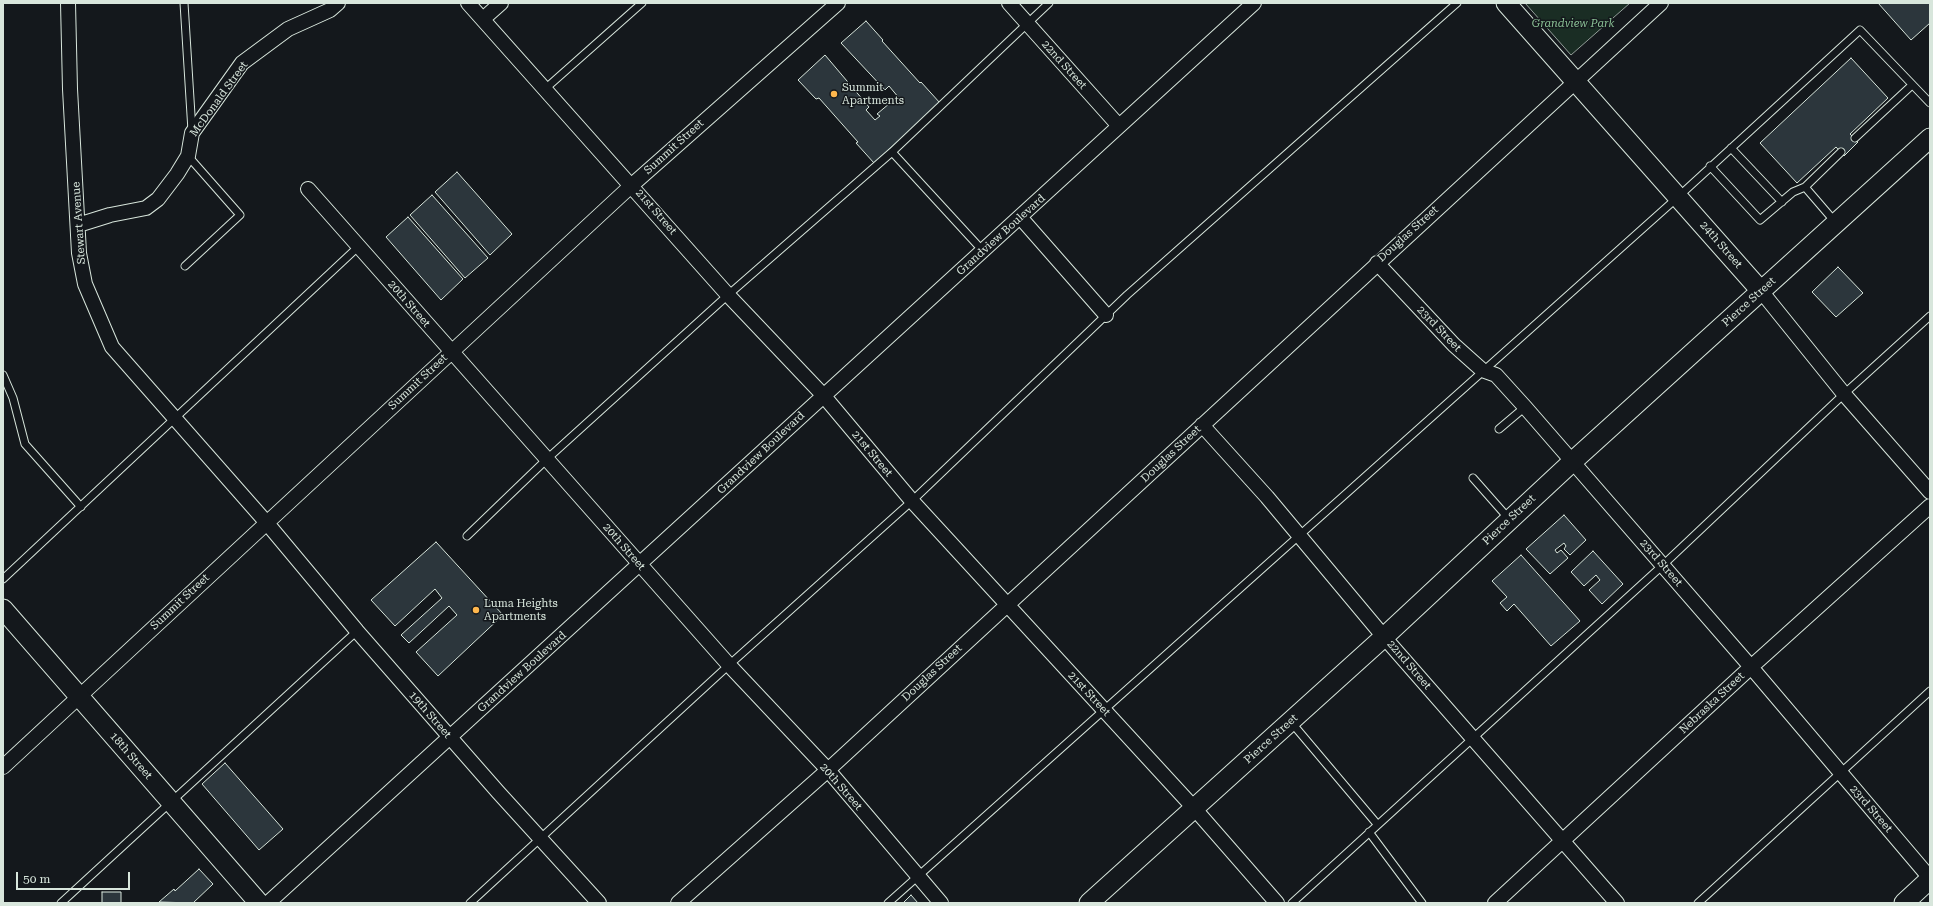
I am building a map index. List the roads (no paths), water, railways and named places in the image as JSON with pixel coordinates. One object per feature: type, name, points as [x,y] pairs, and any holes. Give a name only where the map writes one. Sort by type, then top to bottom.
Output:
[{"type":"main road","name":"24th Street","points":[[1506,3],[1577,81],[1762,291]]},
{"type":"main road","name":"Pierce Street","points":[[1089,903],[1384,637],[1572,462],[1930,138]]},
{"type":"main road","name":"18th Street","points":[[3,610],[259,903]]},
{"type":"main road","points":[[1904,903],[1930,879]]},
{"type":"street","name":"Stewart Avenue","points":[[68,3],[70,89],[79,253],[85,284],[112,348],[266,522]]},
{"type":"street","name":"McDonald Street","points":[[78,225],[110,215],[146,208],[158,198],[177,174],[188,156],[192,133],[242,63],[288,29],[330,10],[338,3]]},
{"type":"street","name":"21st Street","points":[[468,3],[632,185],[728,295],[823,395],[912,502],[1194,808],[1277,903]]},
{"type":"street","points":[[483,19],[501,3]]},
{"type":"street","name":"Summit Street","points":[[3,767],[266,522],[632,185],[838,3]]},
{"type":"street","name":"22nd Street","points":[[1009,3],[1120,126]]},
{"type":"street","name":"Grandview Boulevard","points":[[268,903],[1254,3]]},
{"type":"street","name":"Douglas Street","points":[[678,903],[828,770],[1661,3]]},
{"type":"street","name":"20th Street","points":[[308,188],[639,565],[729,665],[828,770],[941,903]]},
{"type":"street","points":[[1020,217],[1106,315]]},
{"type":"street","name":"23rd Street","points":[[1377,263],[1454,345],[1482,370],[1496,375],[1525,406],[1751,667],[1930,879]]},
{"type":"street","name":"24th Street","points":[[1762,291],[1844,394],[1930,492]]},
{"type":"street","name":"22nd Street","points":[[1202,425],[1300,536],[1384,637],[1617,903]]},
{"type":"street","name":"Nebraska Street","points":[[1495,903],[1751,667],[1930,506]]},
{"type":"street","name":"19th Street","points":[[266,522],[357,631],[599,903]]},
{"type":"lane","points":[[184,3],[192,133]]},
{"type":"lane","points":[[545,89],[642,3]]},
{"type":"lane","points":[[467,536],[547,460],[728,295],[892,152],[1049,3]]},
{"type":"lane","points":[[470,903],[729,665],[912,502],[1106,315],[1457,3]]},
{"type":"lane","points":[[888,903],[1300,536],[1482,370],[1678,197],[1710,166],[1860,30],[1930,104]]},
{"type":"lane","points":[[1855,138],[1912,85]]},
{"type":"lane","points":[[1730,148],[1782,202]]},
{"type":"lane","points":[[892,152],[983,251]]},
{"type":"lane","points":[[1710,166],[1760,220],[1793,192],[1805,187],[1840,152]]},
{"type":"lane","points":[[185,266],[240,215],[188,156]]},
{"type":"lane","points":[[1805,187],[1836,223]]},
{"type":"lane","points":[[3,579],[176,420],[358,246]]},
{"type":"lane","points":[[1292,903],[1662,565],[1844,394],[1930,316]]},
{"type":"lane","points":[[3,375],[13,398],[25,444],[81,507]]},
{"type":"lane","points":[[1499,429],[1525,406]]},
{"type":"lane","points":[[1473,478],[1510,520]]},
{"type":"lane","points":[[61,903],[357,631]]},
{"type":"lane","points":[[1698,903],[1930,691]]},
{"type":"lane","points":[[1290,722],[1377,824]]},
{"type":"lane","points":[[1368,832],[1396,871],[1422,903]]},
{"type":"place","name":"Summit Apartments","points":[[834,94]]},
{"type":"place","name":"Luma Heights Apartments","points":[[476,610]]},
{"type":"park label","name":"Grandview Park","points":[[1573,24]]}]
